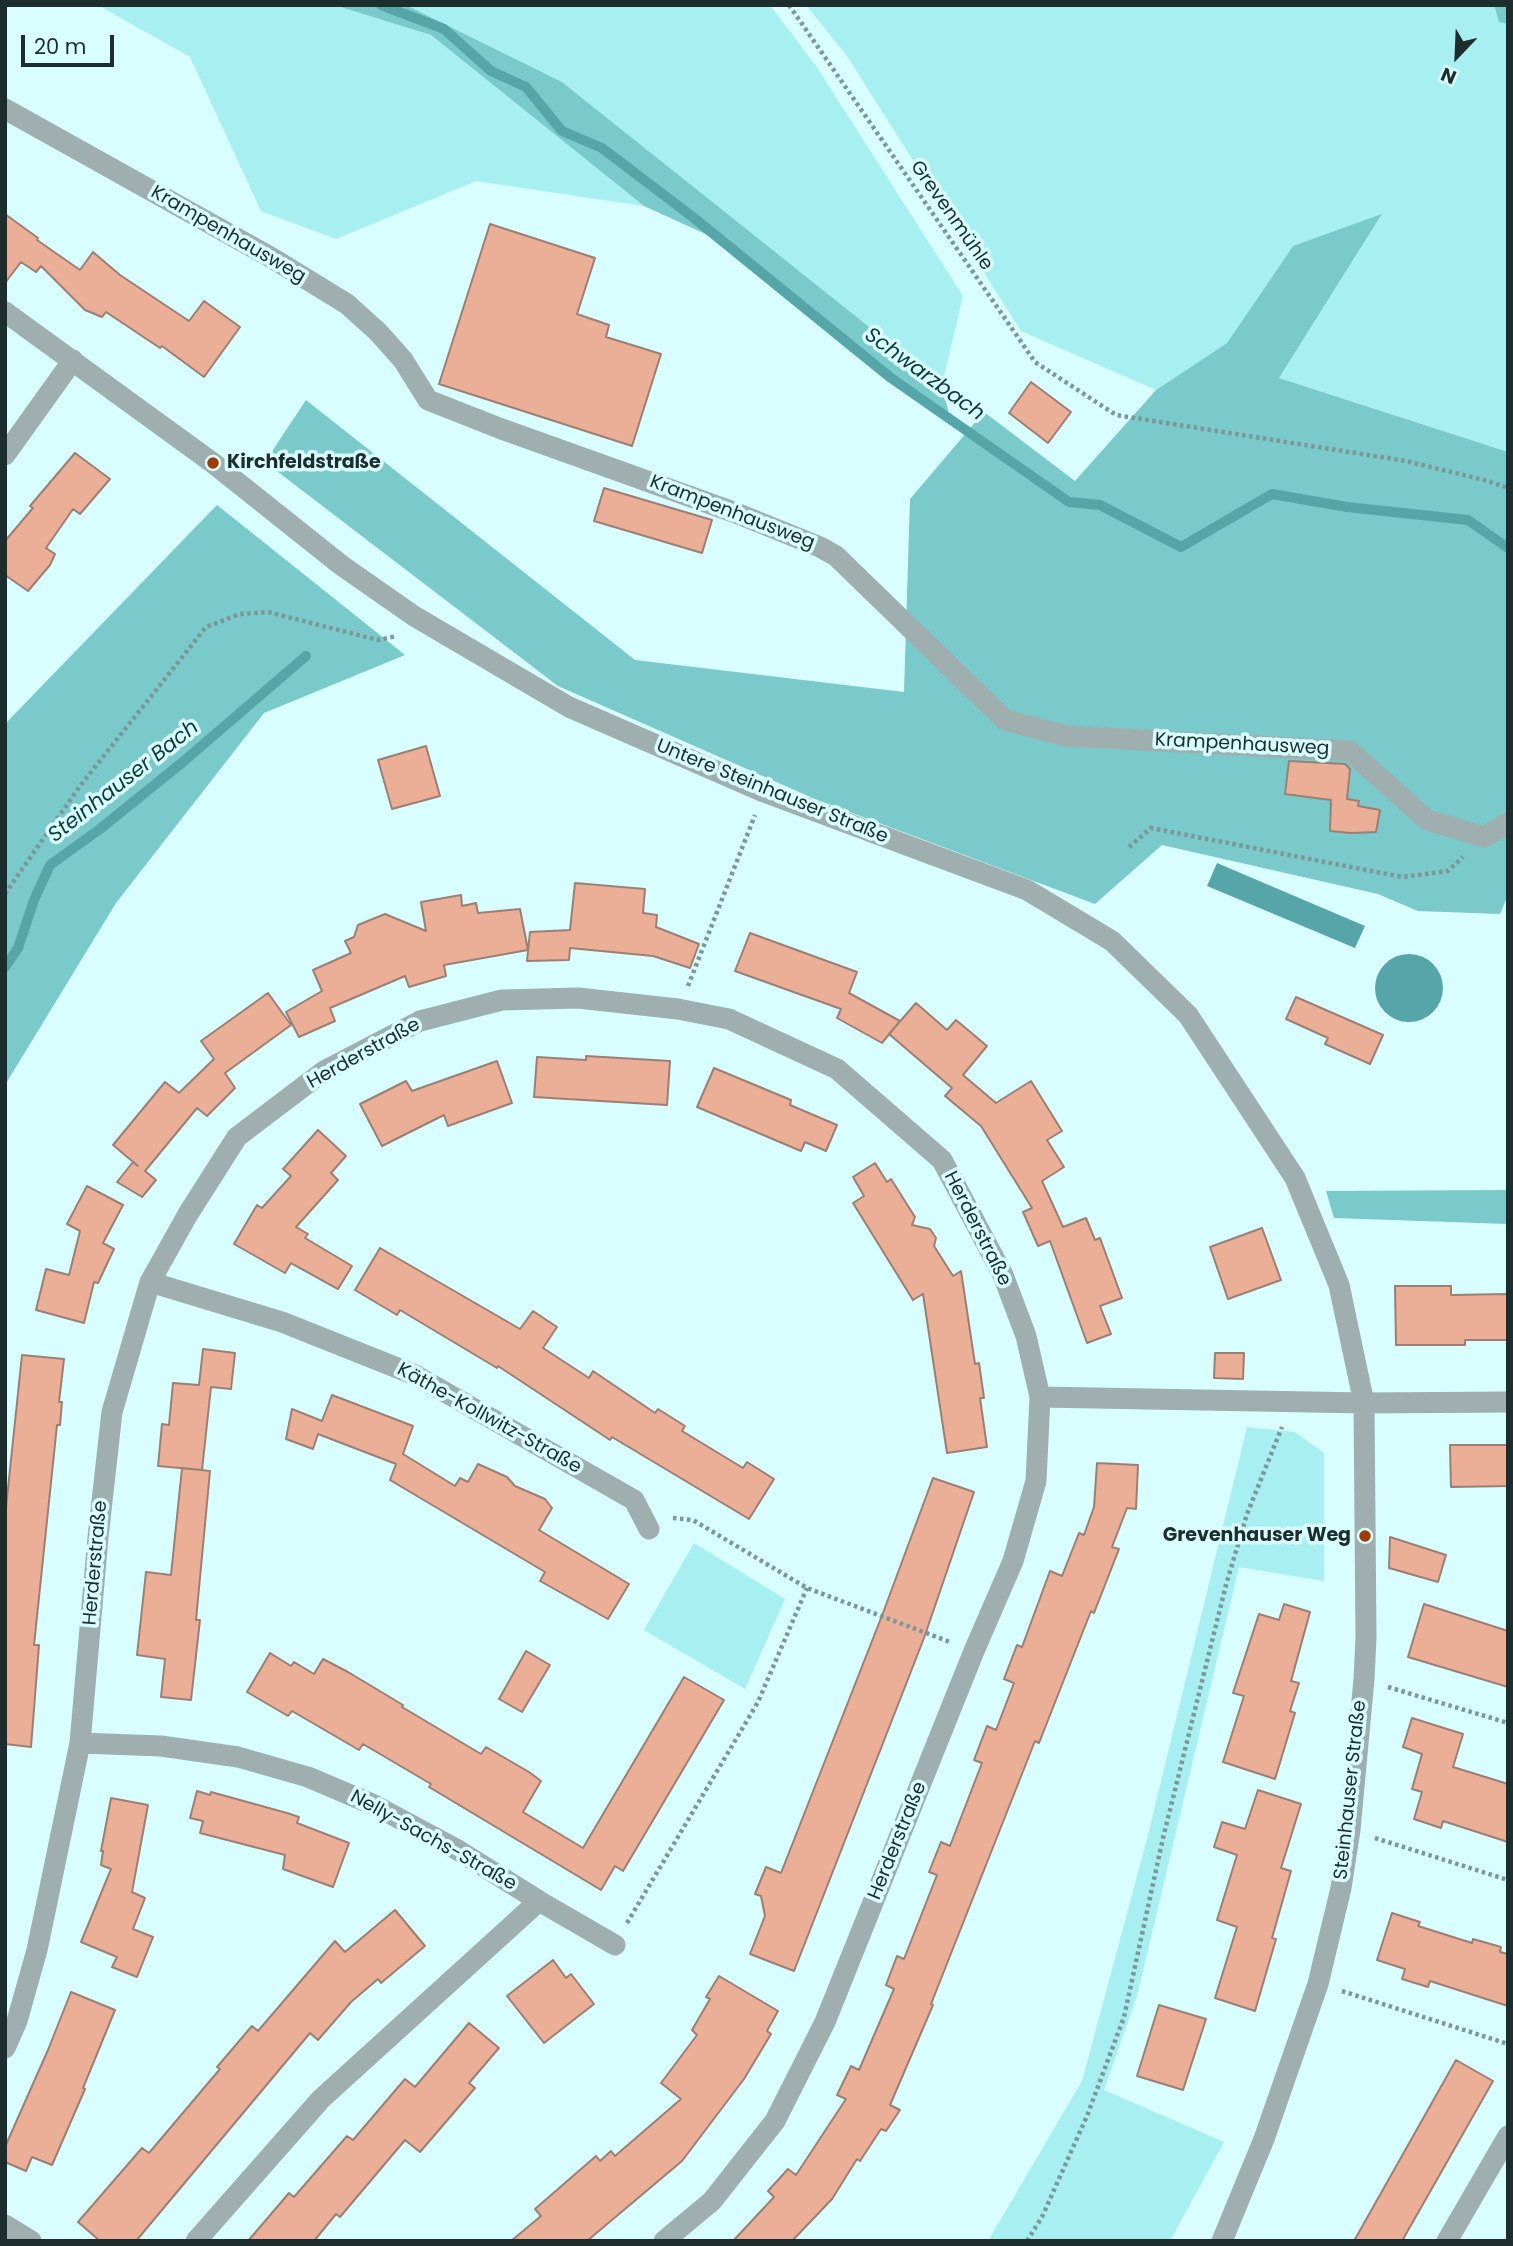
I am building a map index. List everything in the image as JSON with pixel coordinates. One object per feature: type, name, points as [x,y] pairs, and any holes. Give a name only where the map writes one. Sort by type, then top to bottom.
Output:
[{"type":"street","name":"Krampenhausweg","points":[[5,109],[272,258],[347,304],[378,332],[403,360],[428,400],[736,513],[828,551],[865,582],[1006,720],[1066,736],[1350,751],[1427,820],[1484,837]]},
{"type":"street","name":"Untere Steinhauser Straße","points":[[5,312],[214,463],[341,565],[414,616],[569,707],[764,792],[1027,890],[1112,941],[1188,1015],[1295,1178],[1339,1286],[1364,1403]]},
{"type":"street","points":[[5,455],[73,360]]},
{"type":"street","points":[[1484,837],[1508,823]]},
{"type":"street","name":"Herderstraße","points":[[5,2048],[17,2021],[37,1950],[80,1743],[112,1412],[150,1282],[188,1214],[237,1137],[324,1071],[420,1021],[502,1000],[578,998],[678,1009],[729,1020],[837,1069],[942,1160],[1003,1275],[1026,1336],[1040,1397],[1036,1481],[1013,1561],[974,1651],[825,2022],[775,2121],[712,2201],[664,2241]]},
{"type":"street","name":"Käthe-Kollwitz-Straße","points":[[150,1282],[282,1322],[415,1375],[634,1500],[649,1529]]},
{"type":"street","points":[[1040,1397],[1364,1403],[1508,1402]]},
{"type":"street","name":"Steinhauser Straße","points":[[1222,2241],[1264,2139],[1318,1984],[1350,1830],[1366,1638],[1364,1403]]},
{"type":"street","name":"Nelly-Sachs-Straße","points":[[80,1743],[161,1746],[238,1757],[307,1777],[374,1805],[456,1849],[615,1945]]},
{"type":"street","name":"Nelly-Sachs-Straße","points":[[195,2241],[321,2099],[539,1901]]},
{"type":"street","points":[[1447,2241],[1508,2136]]},
{"type":"street","points":[[5,2225],[31,2241]]},
{"type":"path","name":"Grevenmühle","points":[[789,5],[1035,362],[1116,415],[1406,461],[1508,488]]},
{"type":"path","points":[[5,894],[80,786],[206,627],[240,614],[268,612],[378,640],[399,635],[414,616]]},
{"type":"path","points":[[678,1009],[764,792]]},
{"type":"path","points":[[1129,847],[1151,828],[1402,877],[1448,870],[1484,837]]},
{"type":"path","points":[[1027,2241],[1042,2217],[1087,2116],[1124,2017],[1163,1838],[1226,1585],[1247,1514],[1293,1402]]},
{"type":"path","points":[[649,1529],[665,1517],[693,1520],[807,1588],[974,1651]]},
{"type":"path","points":[[615,1945],[758,1702],[807,1588]]},
{"type":"path","points":[[1364,1679],[1508,1723]]},
{"type":"path","points":[[1350,1830],[1508,1880]]},
{"type":"path","points":[[1318,1984],[1508,2044]]},
{"type":"shaded area","points":[[98,5],[334,5],[431,35],[644,206],[476,181],[336,239],[261,211],[190,57]]},
{"type":"shaded area","points":[[334,5],[406,5],[562,82],[942,385],[952,426],[732,246],[644,206],[431,35]]},
{"type":"shaded area","points":[[406,5],[770,5],[816,66],[963,296],[942,385],[562,82]]},
{"type":"shaded area","points":[[806,5],[1494,5],[1499,22],[1508,24],[1508,452],[1279,378],[1381,216],[1293,246],[1227,343],[1156,390],[1021,331],[847,56]]},
{"type":"shaded area","points":[[1494,5],[1508,5],[1508,24],[1499,22]]},
{"type":"shaded area","points":[[1382,214],[1279,378],[1508,452],[1508,895],[1500,914],[1418,911],[1378,894],[1162,845],[1095,904],[815,799],[558,686],[265,462],[306,400],[635,660],[904,692],[910,499],[984,412],[1075,481],[1156,390],[1227,343],[1293,246]]},
{"type":"shaded area","points":[[217,505],[405,655],[264,713],[116,903],[5,1085],[5,724]]},
{"type":"shaded area","points":[[1217,863],[1365,926],[1355,948],[1207,886]]},
{"type":"shaded area","points":[[1402,954],[1416,954],[1428,959],[1438,969],[1443,988],[1438,1007],[1428,1017],[1416,1022],[1402,1022],[1390,1017],[1380,1007],[1375,995],[1375,981],[1380,969],[1390,959]]},
{"type":"shaded area","points":[[1508,1190],[1508,1224],[1334,1218],[1326,1191]]},
{"type":"shaded area","points":[[1247,1427],[1295,1432],[1324,1453],[1324,1581],[1239,1567],[1137,1996],[1104,2090],[1224,2142],[1170,2241],[988,2241],[1082,2081],[1147,1839]]},
{"type":"shaded area","points":[[694,1543],[785,1599],[745,1689],[644,1630]]},
{"type":"building","points":[[5,214],[80,270],[93,252],[120,275],[189,321],[204,301],[240,327],[204,377],[162,346],[160,348],[106,312],[102,317],[85,310],[41,266],[36,272],[21,262],[5,283]]},
{"type":"building","points":[[490,224],[595,258],[577,314],[609,325],[606,337],[661,354],[632,446],[439,384]]},
{"type":"building","points":[[1031,382],[1071,412],[1048,443],[1009,413]]},
{"type":"building","points":[[75,453],[110,479],[80,514],[73,509],[46,548],[55,554],[50,565],[28,591],[5,575],[5,541],[33,508],[30,506]]},
{"type":"building","points":[[604,488],[712,520],[702,553],[594,521]]},
{"type":"building","points":[[426,746],[440,796],[392,809],[378,760]]},
{"type":"building","points":[[1289,761],[1345,764],[1350,769],[1347,799],[1359,801],[1358,806],[1380,810],[1376,832],[1330,831],[1331,800],[1285,794]]},
{"type":"building","points":[[575,883],[645,889],[643,913],[657,915],[656,927],[699,944],[690,968],[653,956],[570,948],[569,960],[527,961],[530,932],[570,930]]},
{"type":"building","points":[[461,895],[462,906],[476,903],[478,913],[520,909],[528,950],[444,965],[446,976],[409,987],[405,976],[330,1008],[335,1021],[299,1037],[286,1012],[322,991],[313,970],[351,953],[345,941],[354,937],[358,925],[385,914],[426,931],[421,902]]},
{"type":"building","points":[[750,933],[857,972],[849,993],[900,1021],[882,1043],[837,1018],[841,1009],[735,971]]},
{"type":"building","points":[[268,993],[291,1025],[225,1073],[235,1088],[207,1116],[197,1108],[145,1171],[156,1180],[142,1197],[117,1182],[133,1162],[138,1166],[113,1145],[165,1082],[179,1093],[214,1059],[201,1041]]},
{"type":"building","points":[[1296,997],[1383,1035],[1370,1064],[1325,1044],[1328,1038],[1286,1019]]},
{"type":"building","points":[[916,1003],[947,1030],[956,1020],[987,1046],[963,1075],[996,1103],[1031,1081],[1062,1131],[1047,1140],[1064,1167],[1042,1181],[1063,1227],[1086,1218],[1095,1240],[1100,1238],[1122,1298],[1100,1306],[1111,1334],[1087,1343],[1050,1241],[1038,1246],[1023,1212],[1032,1208],[981,1126],[945,1096],[952,1088],[889,1034]]},
{"type":"building","points":[[586,1056],[670,1061],[667,1105],[534,1097],[537,1057],[586,1060]]},
{"type":"building","points":[[497,1061],[512,1103],[448,1126],[444,1115],[382,1146],[360,1104],[406,1081],[412,1091]]},
{"type":"building","points":[[714,1068],[791,1100],[790,1105],[837,1125],[826,1151],[805,1142],[801,1151],[697,1107]]},
{"type":"building","points":[[318,1130],[346,1156],[331,1173],[338,1180],[296,1227],[308,1234],[305,1238],[352,1266],[338,1289],[291,1263],[285,1273],[234,1244],[257,1205],[262,1208],[291,1176],[283,1169]]},
{"type":"building","points":[[875,1163],[887,1182],[891,1179],[915,1217],[912,1225],[930,1229],[936,1238],[934,1246],[953,1276],[961,1271],[975,1364],[979,1363],[984,1398],[980,1398],[987,1447],[947,1453],[923,1294],[913,1300],[853,1203],[864,1196],[853,1177]]},
{"type":"building","points":[[87,1186],[123,1205],[103,1243],[114,1249],[98,1283],[94,1282],[84,1323],[36,1310],[46,1269],[69,1275],[80,1231],[67,1224]]},
{"type":"building","points":[[1262,1228],[1281,1280],[1228,1299],[1210,1247]]},
{"type":"building","points":[[380,1248],[520,1329],[533,1311],[557,1327],[543,1348],[589,1378],[593,1371],[655,1413],[658,1409],[685,1426],[682,1431],[743,1468],[747,1462],[774,1479],[749,1519],[612,1437],[610,1440],[498,1366],[497,1368],[400,1310],[397,1315],[355,1290]]},
{"type":"building","points":[[1395,1286],[1451,1286],[1451,1295],[1508,1294],[1508,1340],[1465,1340],[1465,1345],[1396,1345]]},
{"type":"building","points":[[203,1349],[235,1353],[231,1389],[211,1387],[202,1470],[158,1466],[162,1424],[169,1425],[173,1383],[199,1385]]},
{"type":"building","points":[[1215,1353],[1244,1353],[1243,1379],[1214,1378]]},
{"type":"building","points":[[22,1355],[64,1359],[59,1402],[62,1402],[60,1425],[57,1425],[34,1645],[39,1645],[31,1747],[5,1744],[5,1517]]},
{"type":"building","points":[[332,1395],[413,1426],[403,1454],[455,1486],[460,1478],[468,1482],[478,1464],[507,1477],[515,1486],[545,1499],[552,1508],[539,1530],[629,1584],[608,1619],[540,1581],[545,1572],[390,1480],[396,1464],[318,1434],[313,1449],[286,1439],[292,1409],[322,1421]]},
{"type":"building","points":[[1450,1445],[1508,1445],[1508,1486],[1451,1487]]},
{"type":"building","points":[[1097,1463],[1138,1465],[1136,1509],[1127,1508],[1112,1547],[1119,1549],[1094,1613],[1091,1611],[1039,1743],[1035,1741],[931,2004],[933,2005],[890,2105],[900,2110],[886,2131],[881,2129],[860,2161],[857,2159],[832,2199],[792,2241],[733,2241],[774,2197],[768,2191],[788,2169],[796,2175],[846,2099],[837,2095],[851,2066],[859,2070],[894,1989],[886,1985],[897,1956],[904,1959],[937,1875],[929,1872],[941,1842],[950,1846],[982,1763],[974,1760],[987,1726],[996,1730],[1014,1683],[1004,1679],[1017,1645],[1022,1647],[1050,1571],[1062,1576],[1079,1533],[1084,1535],[1094,1507]]},
{"type":"building","points":[[182,1468],[210,1471],[196,1620],[200,1620],[191,1700],[161,1697],[165,1659],[137,1655],[146,1572],[171,1575]]},
{"type":"building","points":[[933,1478],[974,1492],[924,1638],[794,1971],[750,1954],[765,1916],[761,1896],[755,1894],[766,1867],[781,1873]]},
{"type":"building","points":[[1390,1537],[1446,1555],[1438,1582],[1389,1568]]},
{"type":"building","points":[[1284,1604],[1310,1612],[1291,1681],[1299,1683],[1290,1711],[1295,1713],[1275,1779],[1223,1762],[1244,1696],[1233,1693],[1259,1614],[1279,1620]]},
{"type":"building","points":[[1424,1604],[1508,1631],[1508,1687],[1408,1657]]},
{"type":"building","points":[[526,1651],[550,1665],[522,1712],[499,1699]]},
{"type":"building","points":[[270,1653],[291,1666],[294,1662],[314,1674],[323,1659],[481,1754],[486,1747],[529,1772],[541,1781],[523,1812],[583,1848],[684,1677],[724,1700],[623,1871],[615,1866],[601,1890],[429,1787],[431,1784],[363,1744],[359,1750],[292,1711],[288,1716],[247,1692]]},
{"type":"building","points":[[1412,1718],[1463,1734],[1453,1767],[1508,1784],[1508,1842],[1443,1821],[1441,1828],[1414,1819],[1422,1792],[1412,1789],[1422,1754],[1403,1747]]},
{"type":"building","points":[[1258,1790],[1301,1804],[1281,1868],[1291,1871],[1272,1938],[1276,1939],[1255,2011],[1215,1998],[1237,1927],[1217,1920],[1237,1855],[1214,1847],[1222,1822],[1245,1829]]},
{"type":"building","points":[[197,1791],[210,1795],[211,1792],[299,1817],[297,1823],[349,1843],[333,1887],[283,1869],[285,1855],[200,1833],[203,1821],[190,1818]]},
{"type":"building","points":[[111,1798],[148,1805],[132,1892],[145,1898],[133,1929],[153,1937],[137,1977],[112,1967],[117,1957],[81,1942],[111,1869],[101,1865],[101,1851]]},
{"type":"building","points":[[395,1910],[425,1946],[381,1983],[378,1979],[351,2002],[318,2040],[310,2033],[136,2241],[100,2241],[78,2222],[142,2148],[149,2153],[220,2069],[217,2067],[252,2026],[258,2031],[335,1941],[345,1952]]},
{"type":"building","points":[[1392,1913],[1420,1922],[1418,1926],[1472,1943],[1473,1939],[1501,1947],[1500,1952],[1508,1954],[1508,2006],[1430,1981],[1428,1987],[1402,1979],[1405,1969],[1377,1960]]},
{"type":"building","points":[[553,1960],[566,1978],[571,1974],[594,2004],[544,2043],[507,1996]]},
{"type":"building","points":[[719,1976],[778,2011],[767,2031],[771,2034],[744,2079],[682,2161],[587,2241],[511,2241],[541,2216],[535,2209],[596,2156],[600,2161],[611,2151],[615,2156],[681,2099],[661,2083],[697,2035],[692,2030],[710,1999],[706,1997]]},
{"type":"building","points":[[71,1992],[115,2010],[52,2165],[32,2157],[26,2171],[5,2162],[5,2147]]},
{"type":"building","points":[[1159,2005],[1206,2019],[1183,2090],[1137,2076]]},
{"type":"building","points":[[469,2023],[499,2048],[469,2083],[475,2088],[420,2152],[405,2140],[340,2217],[336,2214],[314,2241],[248,2241],[289,2193],[294,2197],[347,2136],[353,2140],[405,2079],[415,2087]]},
{"type":"building","points":[[1456,2060],[1493,2081],[1402,2241],[1354,2241]]},
{"type":"waterway","name":"Schwarzbach","points":[[381,5],[444,29],[491,71],[526,87],[562,131],[602,148],[694,218],[891,378],[1069,502],[1100,505],[1181,547],[1272,494],[1347,507],[1468,520],[1508,548]]},
{"type":"waterway","name":"Steinhauser Bach","points":[[5,967],[18,948],[34,900],[50,865],[100,829],[184,761],[306,656]]},
{"type":"place","name":"Kirchfeldstraße","points":[[213,463]]},
{"type":"place","name":"Grevenhauser Weg","points":[[1365,1536]]}]
